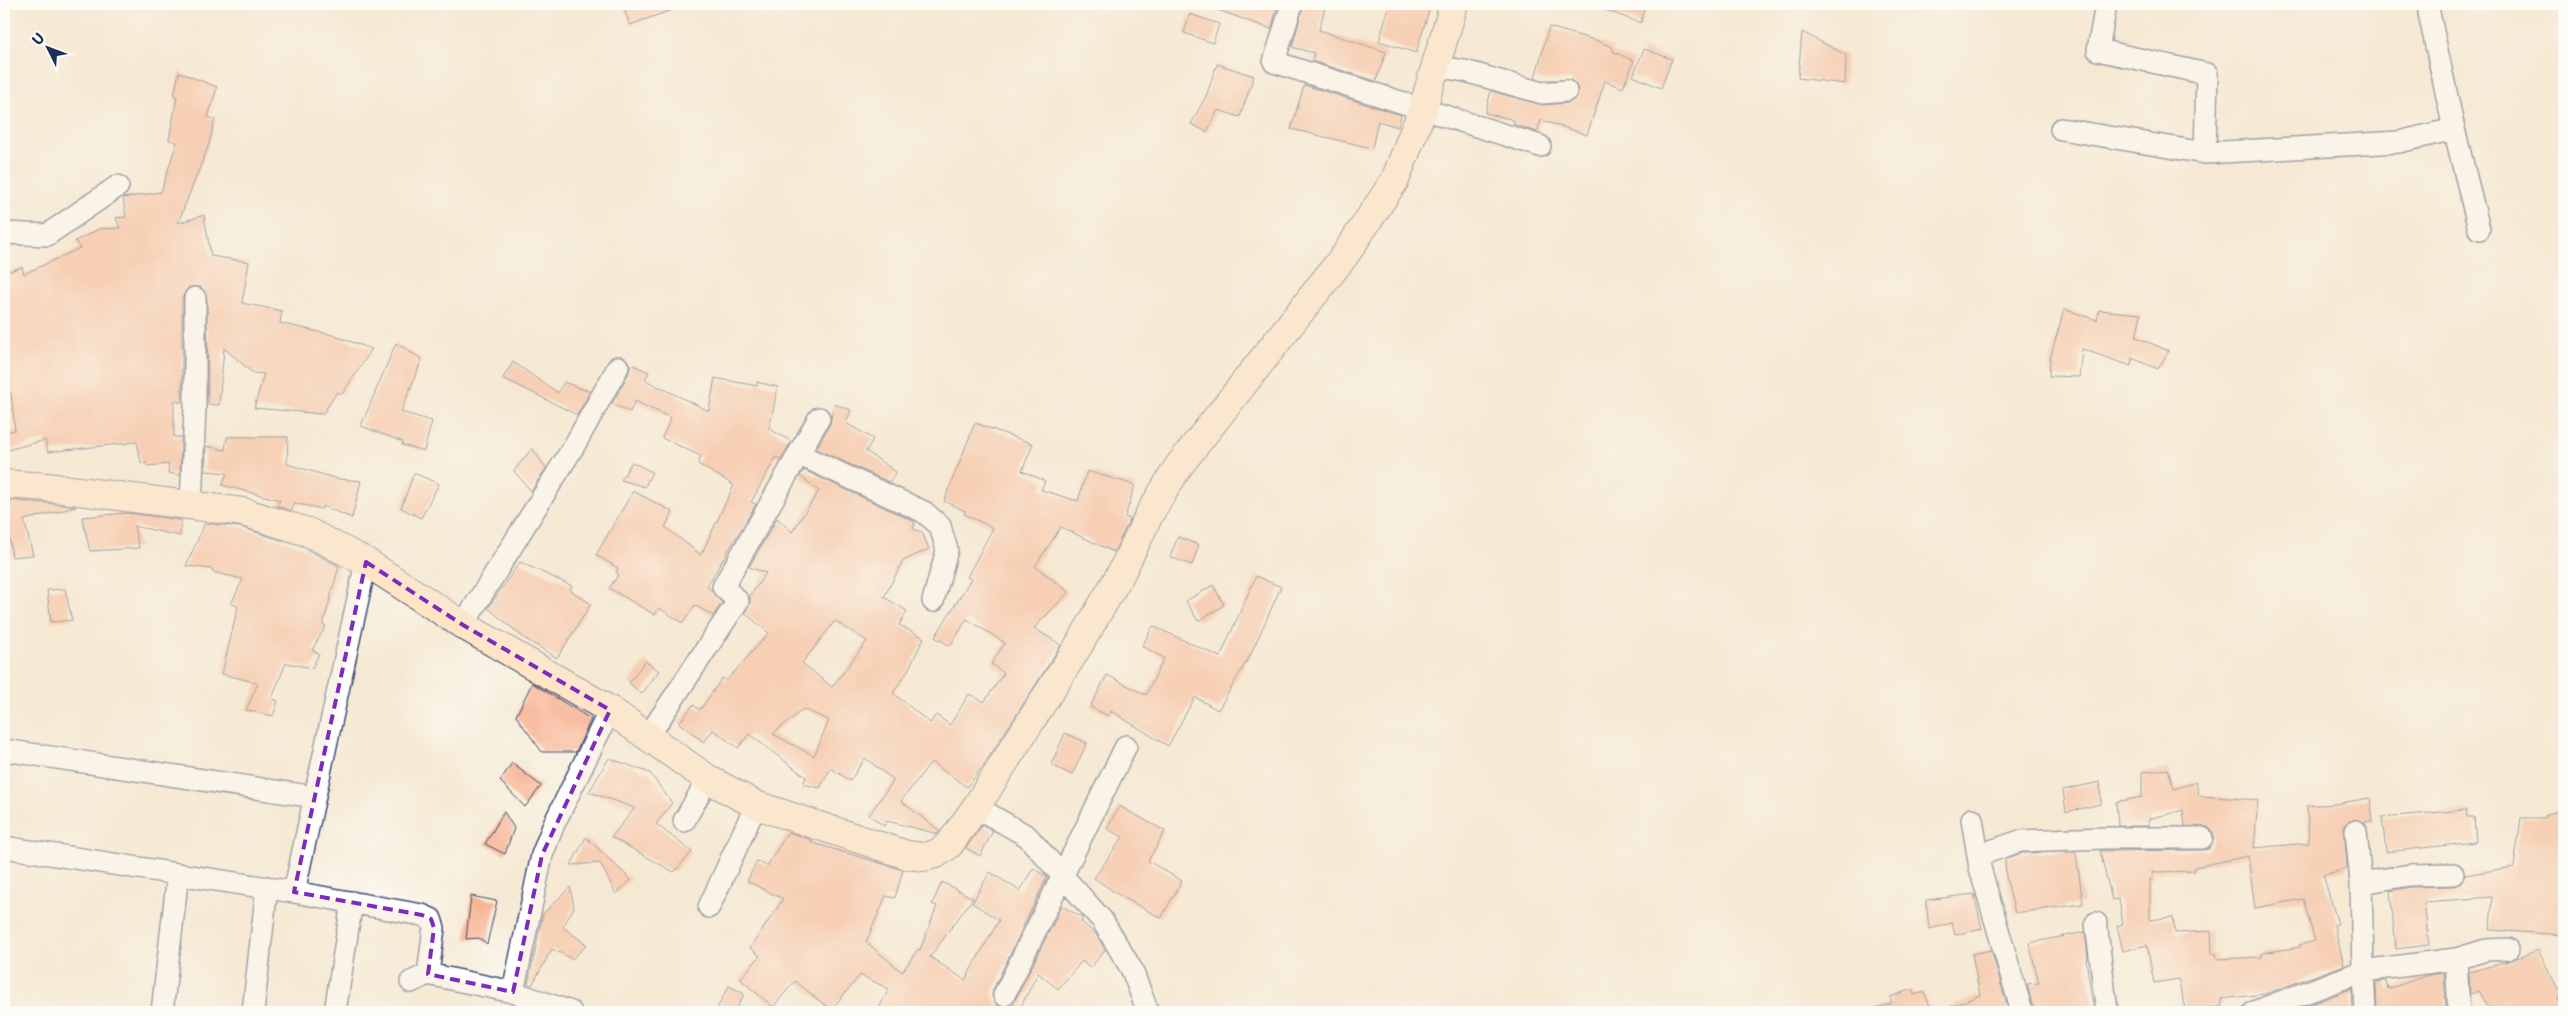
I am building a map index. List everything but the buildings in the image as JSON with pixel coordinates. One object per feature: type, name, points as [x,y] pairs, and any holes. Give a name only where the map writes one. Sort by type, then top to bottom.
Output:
[{"type":"street","points":[[1292,4],[1274,62],[1540,146]]},
{"type":"street","points":[[4,484],[47,487],[243,512],[308,532],[366,562],[463,625],[610,710],[649,735],[708,780],[756,805],[906,855],[924,856],[944,850],[976,807],[1076,650],[1121,573],[1150,513],[1178,467],[1345,255],[1395,180],[1423,108],[1454,4]]},
{"type":"street","points":[[2106,4],[2098,50],[2207,74],[2205,153]]},
{"type":"street","points":[[2429,13],[2454,129],[2479,229]]},
{"type":"street","points":[[1434,66],[1465,70],[1542,93],[1552,94],[1566,91]]},
{"type":"street","points":[[2061,129],[2205,153],[2399,142],[2454,129]]},
{"type":"street","points":[[4,233],[48,235],[118,186]]},
{"type":"street","points":[[191,505],[195,407],[194,298]]},
{"type":"street","points":[[463,625],[574,446],[618,367]]},
{"type":"street","points":[[649,735],[738,601],[723,587],[818,418]]},
{"type":"street","points":[[798,454],[924,512],[940,526],[947,550],[933,601]]},
{"type":"street","points":[[294,892],[366,562]]},
{"type":"street","points":[[513,992],[542,855],[610,710]]},
{"type":"street","points":[[1004,994],[1126,746]]},
{"type":"street","points":[[4,750],[314,797]]},
{"type":"street","points":[[684,821],[708,780]]},
{"type":"street","points":[[709,907],[756,805]]},
{"type":"street","points":[[976,807],[1027,836],[1102,920],[1132,970],[1148,1012]]},
{"type":"street","points":[[1972,819],[1978,855],[2022,1012]]},
{"type":"street","points":[[2356,832],[2361,882],[2365,1012]]},
{"type":"street","points":[[1978,855],[2020,841],[2105,838],[2202,838]]},
{"type":"street","points":[[4,846],[267,887],[422,915],[431,919],[434,928],[420,978],[513,992],[571,1012]]},
{"type":"street","points":[[162,1012],[178,874]]},
{"type":"street","points":[[2361,882],[2410,875],[2453,874]]},
{"type":"street","points":[[253,1012],[267,887]]},
{"type":"street","points":[[335,1012],[352,902]]},
{"type":"street","points":[[2096,923],[2107,1012]]},
{"type":"street","points":[[2254,1012],[2363,971],[2456,959],[2486,950],[2508,948]]},
{"type":"street","points":[[2456,959],[2459,1012]]},
{"type":"highlighted area","points":[[366,562],[463,625],[610,710],[542,855],[513,992],[428,974],[434,928],[431,919],[422,915],[294,892]]}]
